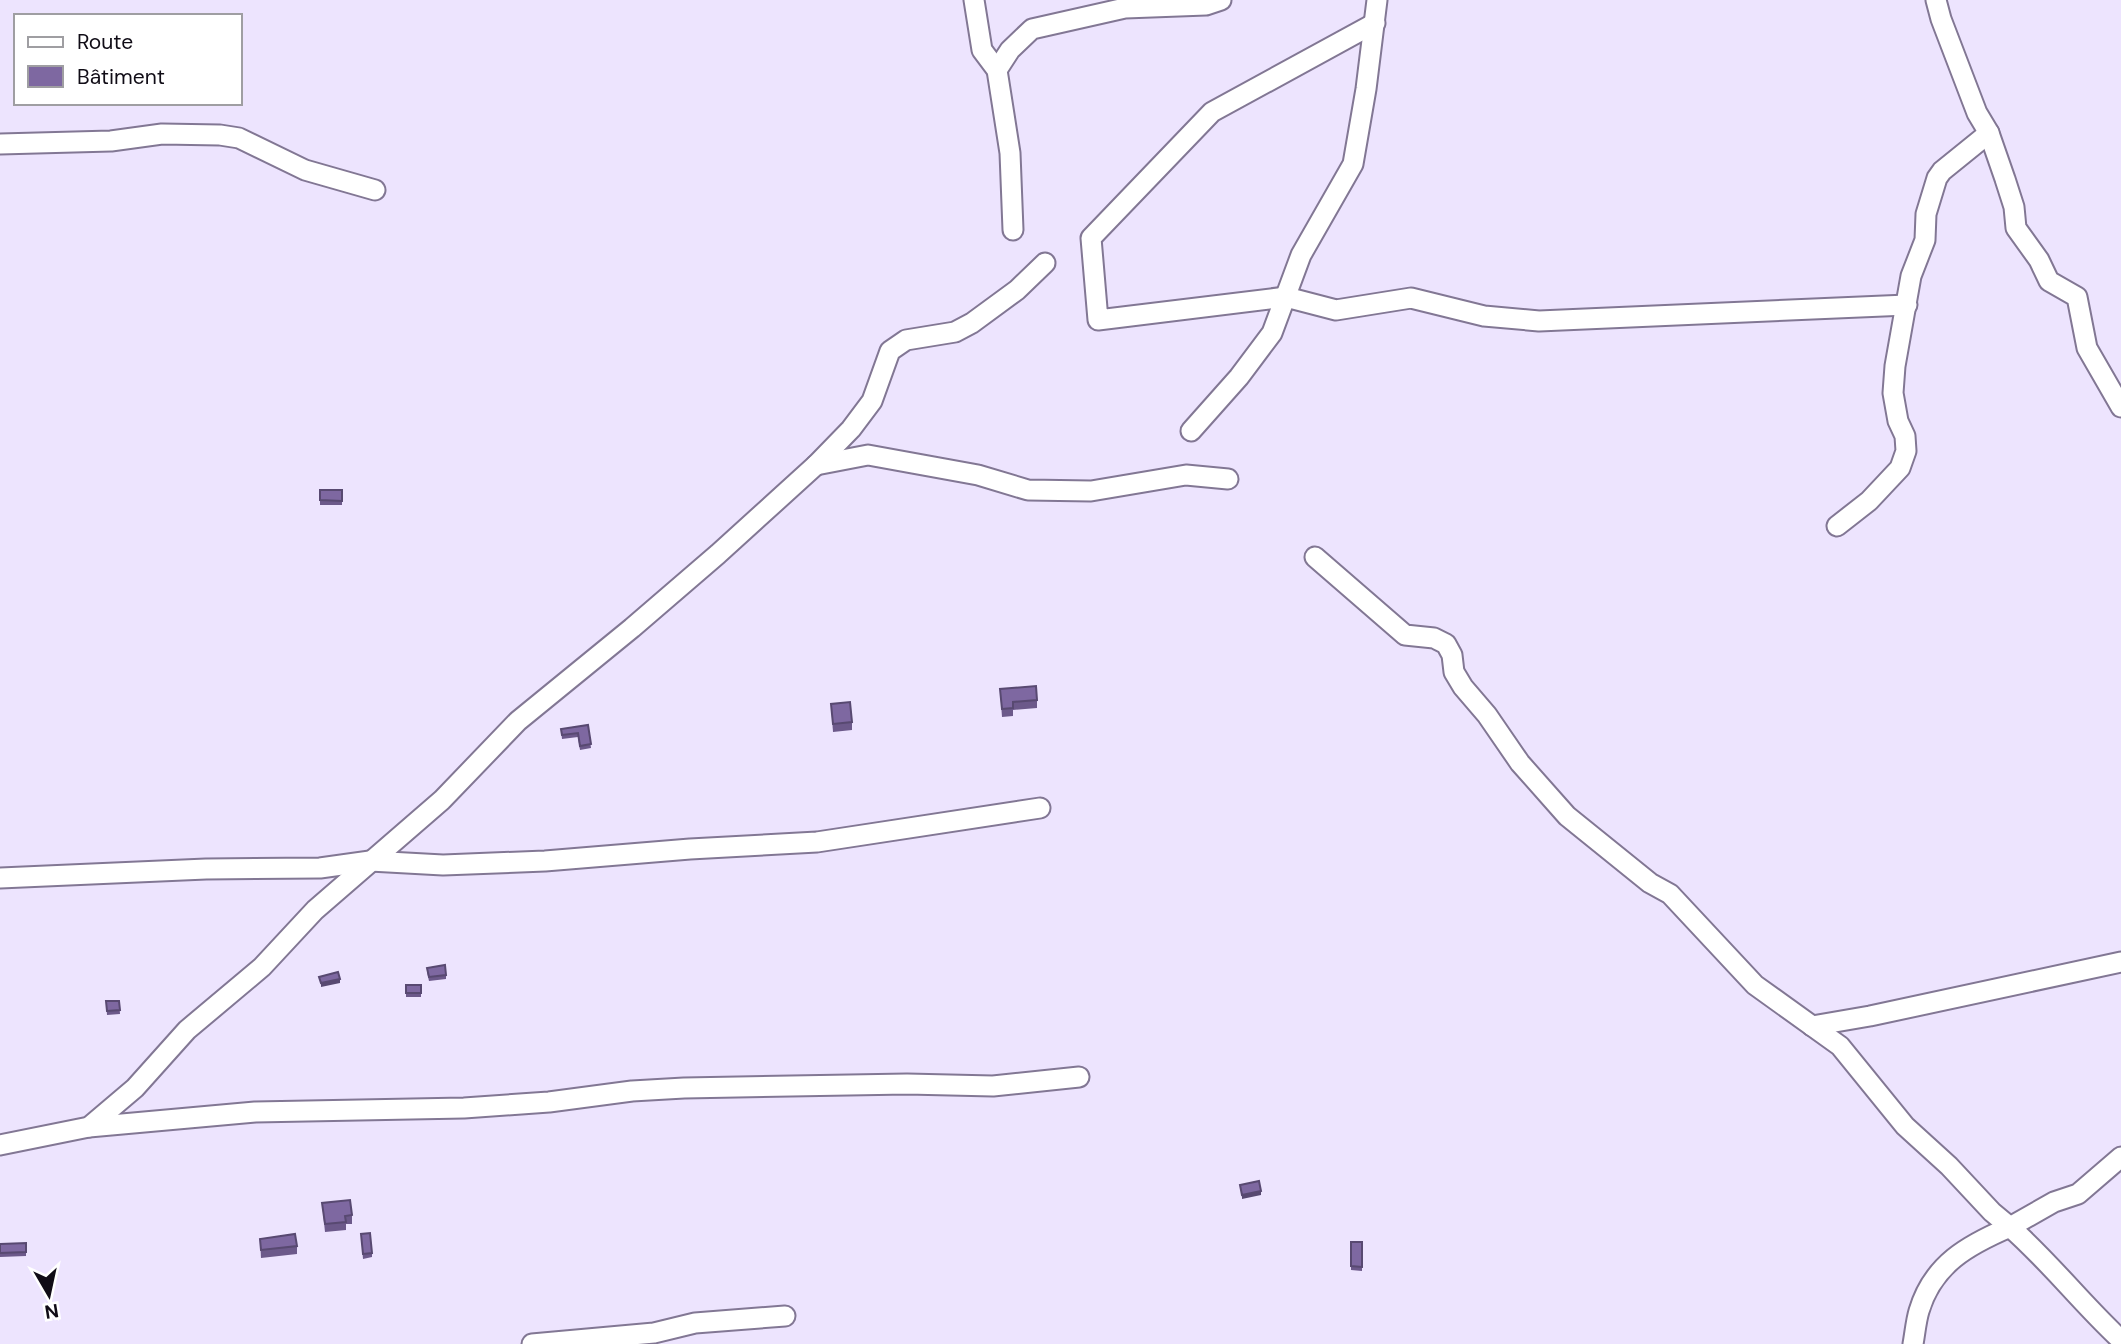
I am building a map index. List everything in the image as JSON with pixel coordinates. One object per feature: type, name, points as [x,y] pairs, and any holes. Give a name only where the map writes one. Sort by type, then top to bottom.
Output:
[{"type":"street","points":[[974,0],[982,50],[997,70],[1010,153],[1013,230]]},
{"type":"street","points":[[997,70],[1010,50],[1032,29],[1125,8],[1206,5],[1221,0]]},
{"type":"street","points":[[1191,431],[1239,377],[1272,333],[1301,255],[1353,163],[1377,0]]},
{"type":"street","points":[[1936,0],[1977,113],[1989,134],[2014,207],[2016,228],[2039,260],[2049,281],[2077,297],[2087,348],[2121,407]]},
{"type":"street","points":[[1375,23],[1212,112],[1091,238],[1098,320],[1286,297],[1336,310],[1411,298],[1484,316],[1539,321],[1907,305]]},
{"type":"street","points":[[0,144],[111,141],[162,134],[220,135],[239,138],[305,170],[375,190]]},
{"type":"street","points":[[1837,526],[1869,501],[1900,468],[1906,451],[1905,436],[1898,421],[1893,393],[1895,366],[1910,276],[1925,240],[1926,214],[1937,178],[1942,171],[1989,134]]},
{"type":"street","points":[[89,1127],[135,1088],[187,1030],[262,967],[315,910],[442,800],[518,721],[642,620],[816,466],[851,429],[872,401],[890,351],[906,340],[955,332],[972,323],[1017,290],[1045,263]]},
{"type":"street","points":[[816,466],[867,455],[978,475],[1028,490],[1091,491],[1186,475],[1228,479]]},
{"type":"street","points":[[1315,557],[1405,635],[1434,638],[1446,644],[1452,655],[1454,673],[1463,687],[1520,763],[1567,816],[1650,883],[1670,894],[1755,985],[1840,1046],[1905,1126],[1949,1166],[1992,1212],[2033,1247],[2066,1285],[2121,1340]]},
{"type":"street","points":[[0,878],[320,868],[370,862],[443,864],[545,861],[817,842],[1040,808]]},
{"type":"street","points":[[1812,1026],[2121,962]]},
{"type":"street","points":[[0,1145],[89,1127],[255,1112],[476,1107],[658,1090],[907,1084],[993,1086],[1079,1077]]},
{"type":"street","points":[[1913,1344],[1919,1311],[1939,1274],[1956,1254],[2054,1202],[2078,1194],[2121,1157]]},
{"type":"street","points":[[532,1344],[654,1333],[708,1321],[785,1317]]},
{"type":"building","points":[[320,490],[342,490],[342,501],[320,500]]},
{"type":"building","points":[[1036,686],[1037,700],[1013,702],[1013,708],[1002,709],[1000,689]]},
{"type":"building","points":[[850,702],[852,722],[833,724],[831,704]]},
{"type":"building","points":[[588,725],[591,744],[580,746],[578,733],[562,735],[561,729]]},
{"type":"building","points":[[445,965],[446,975],[429,977],[427,968]]},
{"type":"building","points":[[338,972],[340,979],[321,983],[319,977]]},
{"type":"building","points":[[406,985],[421,985],[421,993],[406,993]]},
{"type":"building","points":[[106,1001],[119,1001],[120,1010],[107,1011]]},
{"type":"building","points":[[1259,1181],[1261,1191],[1242,1195],[1240,1185]]},
{"type":"building","points":[[350,1200],[352,1215],[345,1216],[346,1222],[325,1224],[322,1203]]},
{"type":"building","points":[[370,1233],[372,1253],[363,1254],[361,1234]]},
{"type":"building","points":[[295,1234],[297,1246],[261,1250],[260,1239]]},
{"type":"building","points":[[1351,1242],[1362,1242],[1362,1267],[1351,1266]]},
{"type":"building","points":[[26,1243],[26,1252],[0,1253],[0,1244]]}]
